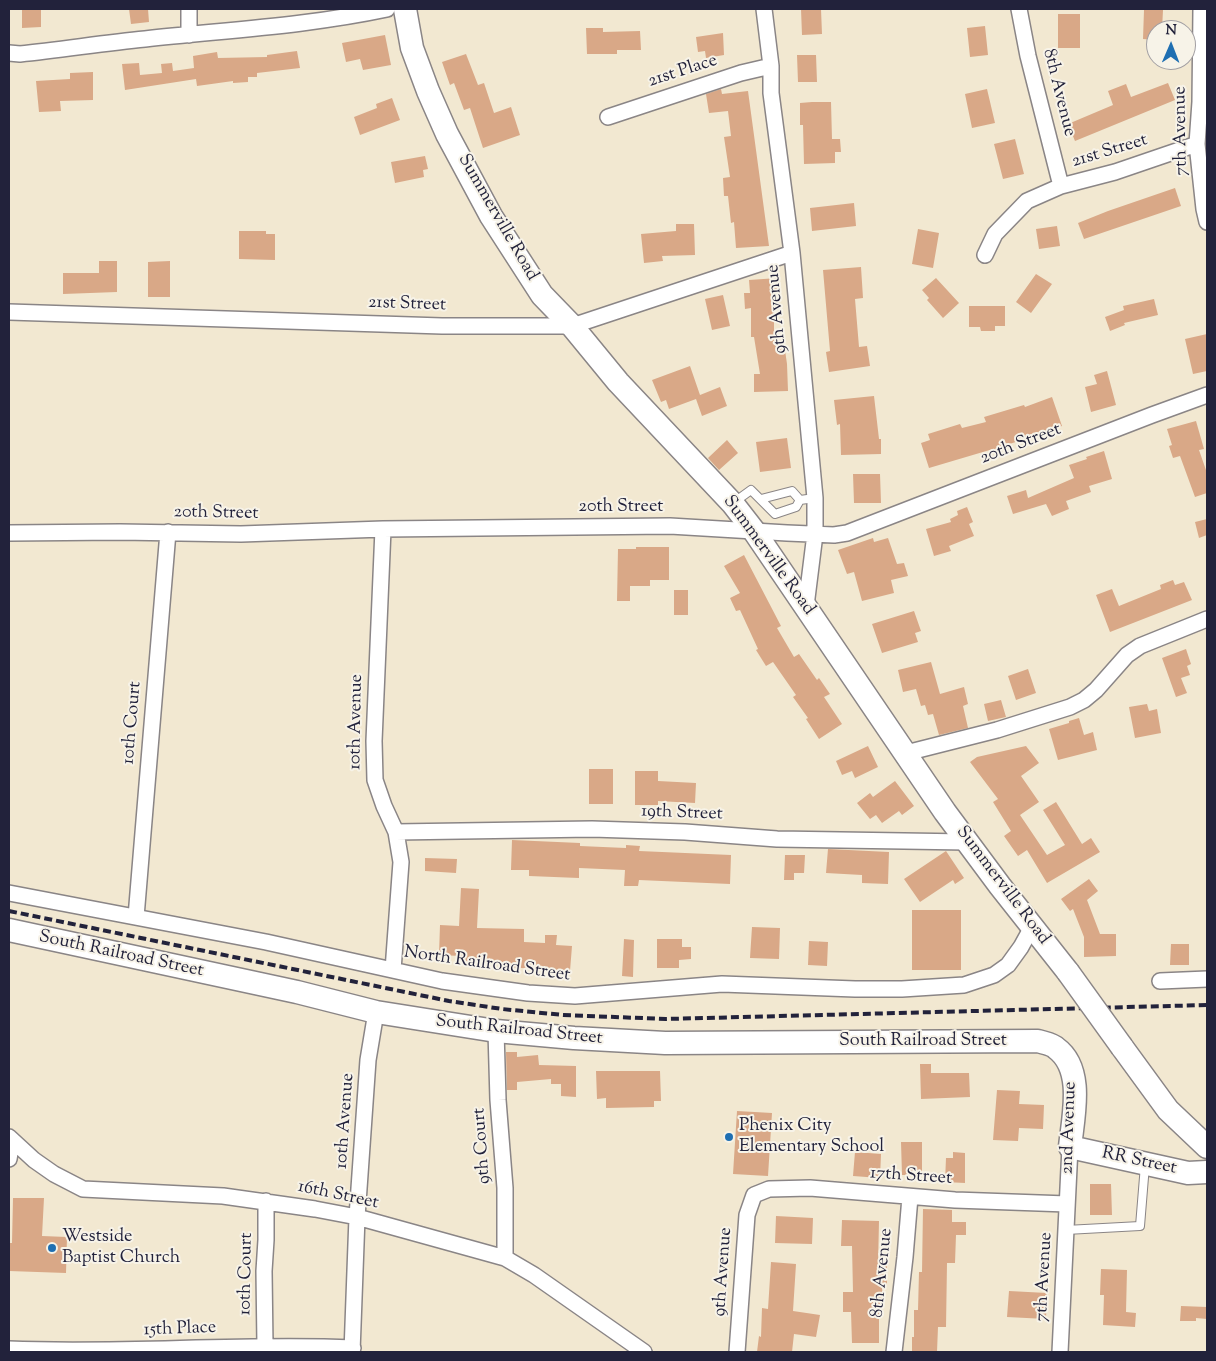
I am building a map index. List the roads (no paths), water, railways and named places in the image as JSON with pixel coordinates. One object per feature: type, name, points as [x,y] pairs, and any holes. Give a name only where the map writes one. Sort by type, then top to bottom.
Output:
[{"type":"main road","name":"Summerville Road","points":[[405,9],[412,48],[447,134],[491,216],[542,295],[572,326],[618,382],[733,504],[806,606],[967,842],[1068,972],[1168,1110],[1207,1147]]},
{"type":"main road","name":"South Railroad Street","points":[[9,930],[296,992],[376,1012],[496,1031],[665,1043],[1038,1041]]},
{"type":"main road","name":"2nd Avenue","points":[[1038,1041],[1056,1047],[1068,1061],[1075,1094],[1070,1147]]},
{"type":"main road","name":"RR Street","points":[[1070,1147],[1188,1173],[1207,1172]]},
{"type":"street","points":[[189,9],[189,35]]},
{"type":"street","points":[[9,53],[20,54],[280,26],[353,16],[387,9]]},
{"type":"street","name":"9th Avenue","points":[[764,9],[771,94],[792,253],[807,499],[815,534],[806,606]]},
{"type":"street","name":"8th Avenue","points":[[1019,9],[1028,56],[1061,186]]},
{"type":"street","name":"7th Avenue","points":[[1201,9],[1200,102],[1197,144],[1207,222]]},
{"type":"street","name":"21st Place","points":[[608,117],[740,73],[770,66]]},
{"type":"street","name":"21st Street","points":[[985,254],[995,234],[1027,201],[1061,186],[1115,172],[1197,144]]},
{"type":"street","name":"21st Street","points":[[9,312],[442,326],[572,326],[792,253]]},
{"type":"street","name":"20th Street","points":[[9,533],[287,533],[384,529],[670,526],[815,534],[847,533],[1134,422],[1207,396]]},
{"type":"street","name":"10th Avenue","points":[[384,529],[375,693],[374,750],[375,780],[396,832],[401,862],[393,970]]},
{"type":"street","name":"10th Court","points":[[136,917],[168,532]]},
{"type":"street","points":[[906,753],[997,730],[1070,707],[1084,700],[1096,690],[1127,655],[1140,646],[1207,619]]},
{"type":"street","name":"19th Street","points":[[396,832],[592,830],[685,832],[777,839],[967,842]]},
{"type":"street","name":"North Railroad Street","points":[[9,893],[266,942],[451,982],[575,996],[722,984],[855,989],[949,987],[994,975],[1008,965],[1032,927]]},
{"type":"street","points":[[1160,981],[1207,979]]},
{"type":"street","name":"10th Avenue","points":[[352,1350],[357,1217],[368,1060],[376,1012]]},
{"type":"street","name":"9th Court","points":[[496,1031],[498,1100],[505,1188],[505,1258]]},
{"type":"street","points":[[9,1159],[10,1139]]},
{"type":"street","name":"16th Street","points":[[10,1139],[54,1174],[83,1189],[177,1192],[266,1201],[357,1217],[505,1258],[549,1285],[644,1352]]},
{"type":"street","name":"2nd Avenue","points":[[1068,1204],[1070,1147]]},
{"type":"street","name":"17th Street","points":[[754,1195],[769,1189],[810,1188],[910,1197],[1068,1204]]},
{"type":"street","name":"9th Avenue","points":[[737,1352],[747,1215],[754,1195]]},
{"type":"street","name":"8th Avenue","points":[[894,1352],[910,1197]]},
{"type":"street","name":"10th Court","points":[[265,1346],[264,1271],[266,1201]]},
{"type":"street","name":"7th Avenue","points":[[1060,1352],[1068,1204]]},
{"type":"street","name":"15th Place","points":[[9,1349],[163,1350],[300,1345],[352,1350]]},
{"type":"lane","points":[[733,504],[751,490],[775,514],[796,507],[807,499],[792,491],[761,499]]},
{"type":"lane","points":[[1066,1230],[1140,1226],[1145,1164]]},
{"type":"railway","points":[[9,911],[449,1001],[563,1015],[666,1019],[1207,1005]]},
{"type":"place","name":"Phenix City Elementary School","points":[[729,1137]]},
{"type":"place","name":"Westside Baptist Church","points":[[52,1248]]}]
